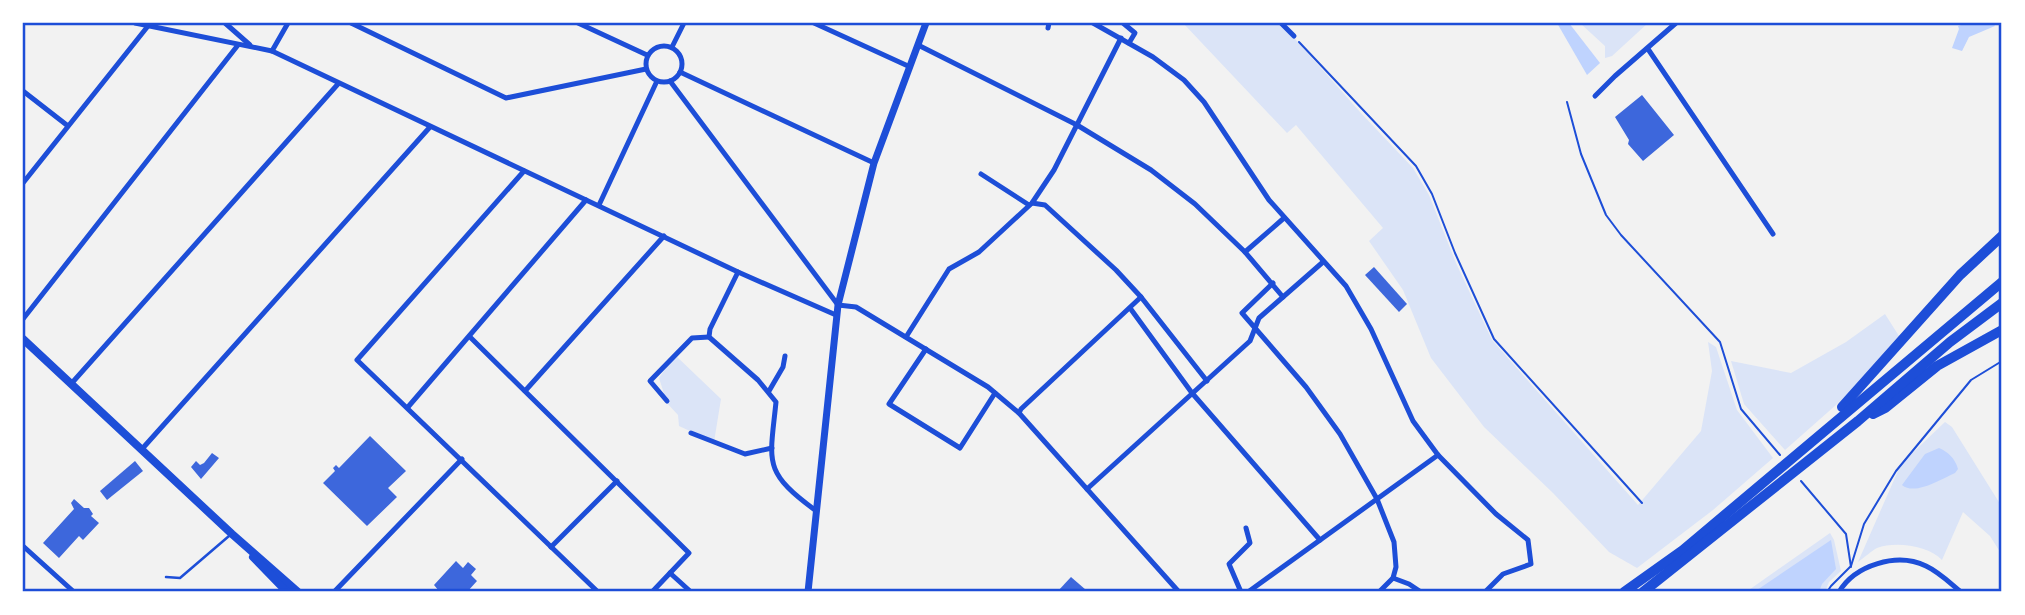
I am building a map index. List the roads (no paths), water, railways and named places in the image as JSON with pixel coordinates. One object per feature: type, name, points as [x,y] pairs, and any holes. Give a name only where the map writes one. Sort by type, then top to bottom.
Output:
[{"type":"highway","points":[[1811,443],[1960,275],[2002,236]]},
{"type":"highway","points":[[1624,592],[1683,550],[2002,282]]},
{"type":"highway","points":[[1643,592],[1858,421],[1950,342],[2002,303]]},
{"type":"highway","points":[[1858,421],[1885,408],[1937,366],[2002,330]]},
{"type":"main road","points":[[23,340],[293,592]]},
{"type":"street","points":[[135,23],[272,51],[737,272],[836,315]]},
{"type":"street","points":[[225,23],[253,48]]},
{"type":"street","points":[[272,51],[288,23]]},
{"type":"street","points":[[351,23],[506,98],[646,69]]},
{"type":"street","points":[[578,23],[647,55]]},
{"type":"street","points":[[672,47],[684,23]]},
{"type":"street","points":[[814,23],[908,66]]},
{"type":"street","points":[[808,592],[838,305],[874,163],[926,23]]},
{"type":"street","points":[[1095,23],[1184,80],[1204,102],[1269,200],[1346,286],[1371,329],[1413,421],[1438,455],[1461,481],[1528,540],[1531,564],[1503,574],[1485,592]]},
{"type":"street","points":[[1123,23],[1135,33],[1129,43]]},
{"type":"street","points":[[1281,23],[1294,36]]},
{"type":"street","points":[[1595,96],[1676,23]]},
{"type":"street","points":[[23,183],[148,26]]},
{"type":"street","points":[[906,337],[949,269],[979,251],[1030,204],[1054,170],[1121,38]]},
{"type":"street","points":[[23,319],[238,44]]},
{"type":"street","points":[[918,45],[1077,125],[1152,170],[1195,204],[1245,252],[1283,297]]},
{"type":"street","points":[[661,46],[672,47],[680,55],[680,72],[670,81],[657,81],[646,69],[647,55],[661,46]]},
{"type":"street","points":[[1648,49],[1773,234]]},
{"type":"street","points":[[680,72],[874,163]]},
{"type":"street","points":[[599,205],[657,81]]},
{"type":"street","points":[[670,81],[838,305],[856,307],[995,393],[1019,413],[1179,592]]},
{"type":"street","points":[[71,384],[338,84]]},
{"type":"street","points":[[23,91],[68,126]]},
{"type":"street","points":[[142,449],[430,127]]},
{"type":"street","points":[[524,171],[357,360],[598,592]]},
{"type":"street","points":[[981,174],[1030,204],[1045,205],[1084,239],[1141,297],[1207,381]]},
{"type":"street","points":[[408,407],[586,200]]},
{"type":"street","points":[[1245,252],[1284,218]]},
{"type":"street","points":[[525,391],[664,236]]},
{"type":"street","points":[[1087,489],[1250,341],[1259,318],[1323,262]]},
{"type":"street","points":[[709,337],[710,329],[737,272]]},
{"type":"street","points":[[1273,282],[1242,313],[1280,354],[1334,424],[1377,499],[1394,542],[1396,567],[1392,578],[1379,592]]},
{"type":"street","points":[[1019,413],[1141,297]]},
{"type":"street","points":[[1130,308],[1192,393],[1320,540]]},
{"type":"street","points":[[470,337],[689,553],[652,592]]},
{"type":"street","points":[[667,401],[650,380],[692,338],[709,337],[769,391],[776,402],[772,448],[774,471],[815,510]]},
{"type":"street","points":[[926,349],[889,404],[960,448],[995,393]]},
{"type":"street","points":[[769,391],[783,367],[785,356]]},
{"type":"street","points":[[691,433],[736,453],[745,454],[772,448]]},
{"type":"street","points":[[1248,592],[1438,455]]},
{"type":"street","points":[[334,592],[462,459]]},
{"type":"street","points":[[551,547],[617,481]]},
{"type":"street","points":[[1241,592],[1229,564],[1250,543],[1245,528]]},
{"type":"street","points":[[23,546],[74,592]]},
{"type":"street","points":[[1839,592],[1854,575],[1891,561],[1925,565],[1961,592]]},
{"type":"street","points":[[670,573],[691,592]]},
{"type":"street","points":[[1392,578],[1421,592]]},
{"type":"lane","points":[[166,577],[180,578],[232,534]]},
{"type":"water","points":[[1557,23],[1569,23],[1600,63],[1587,75]]},
{"type":"water","points":[[1967,23],[1993,23],[1995,26],[1969,37],[1962,51],[1952,48],[1958,26]]},
{"type":"water","points":[[1939,448],[1955,462],[1958,469],[1955,473],[1921,488],[1907,488],[1902,485],[1925,454]]},
{"type":"water","points":[[1831,540],[1836,569],[1822,584],[1819,592],[1754,592]]}]
